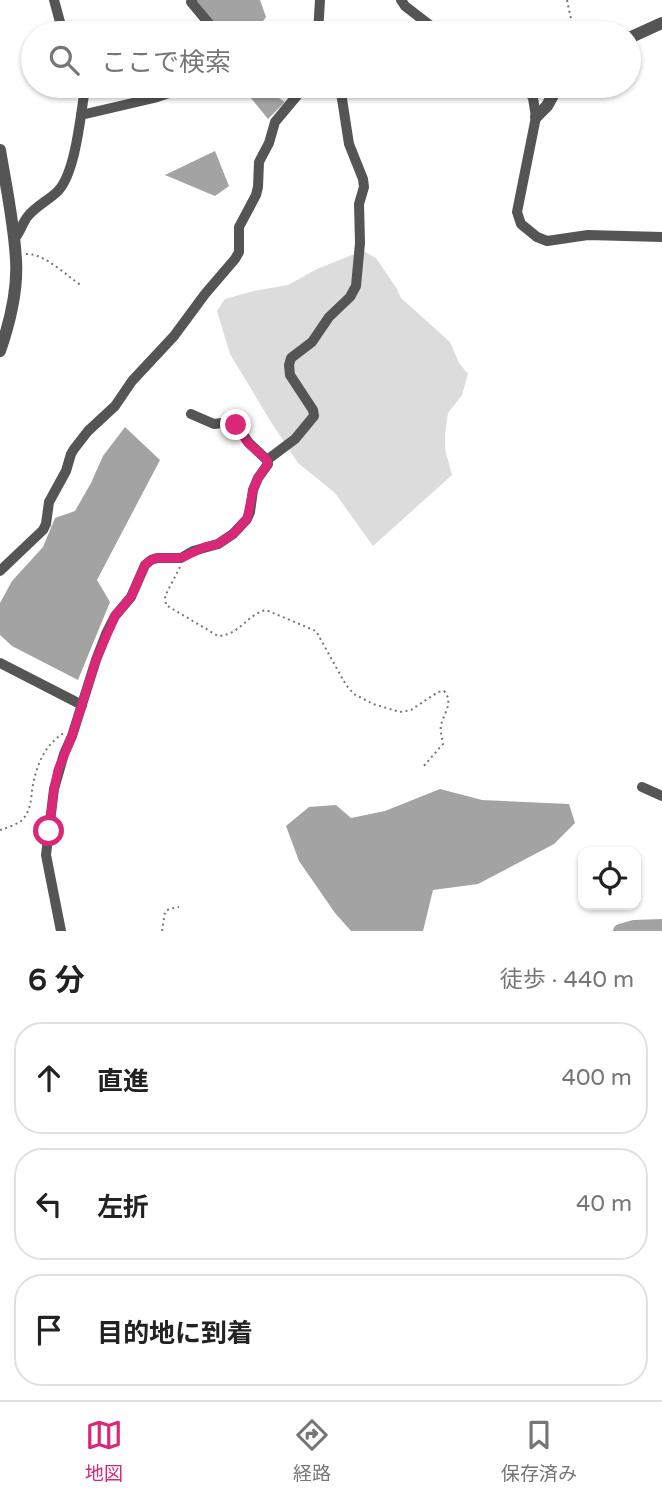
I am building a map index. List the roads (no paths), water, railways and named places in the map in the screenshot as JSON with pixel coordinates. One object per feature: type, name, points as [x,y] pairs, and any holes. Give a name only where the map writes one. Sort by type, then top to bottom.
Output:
[{"type":"street","points":[[54,0],[60,21]]},
{"type":"street","points":[[192,0],[207,21]]},
{"type":"street","points":[[319,21],[320,0]]},
{"type":"street","points":[[401,0],[424,21]]},
{"type":"street","points":[[641,33],[662,23]]},
{"type":"street","points":[[14,239],[29,214],[64,183],[71,164],[84,98]]},
{"type":"street","points":[[81,115],[154,98]]},
{"type":"street","points":[[0,571],[43,530],[49,502],[66,471],[74,449],[88,431],[115,406],[132,380],[174,336],[235,259],[239,252],[239,227],[256,195],[260,162],[270,143],[275,122],[295,98]]},
{"type":"street","points":[[267,460],[295,439],[314,416],[313,410],[290,375],[289,365],[292,358],[312,342],[356,286],[360,243],[359,204],[364,187],[349,145],[343,98]]},
{"type":"street","points":[[533,98],[536,117],[517,212],[521,225],[547,241],[588,235],[661,240]]},
{"type":"street","points":[[536,117],[551,98]]},
{"type":"street","points":[[0,150],[15,254],[13,307],[0,352]]},
{"type":"street","points":[[61,931],[46,855],[56,779],[106,634],[115,616],[131,597],[145,565],[151,560],[181,558],[225,540],[247,519],[253,490],[268,464],[248,443],[236,425],[230,422],[214,424],[191,414]]},
{"type":"street","points":[[0,663],[82,705]]},
{"type":"street","points":[[642,787],[662,796]]},
{"type":"waterway","points":[[620,931],[634,927],[662,926]]}]
